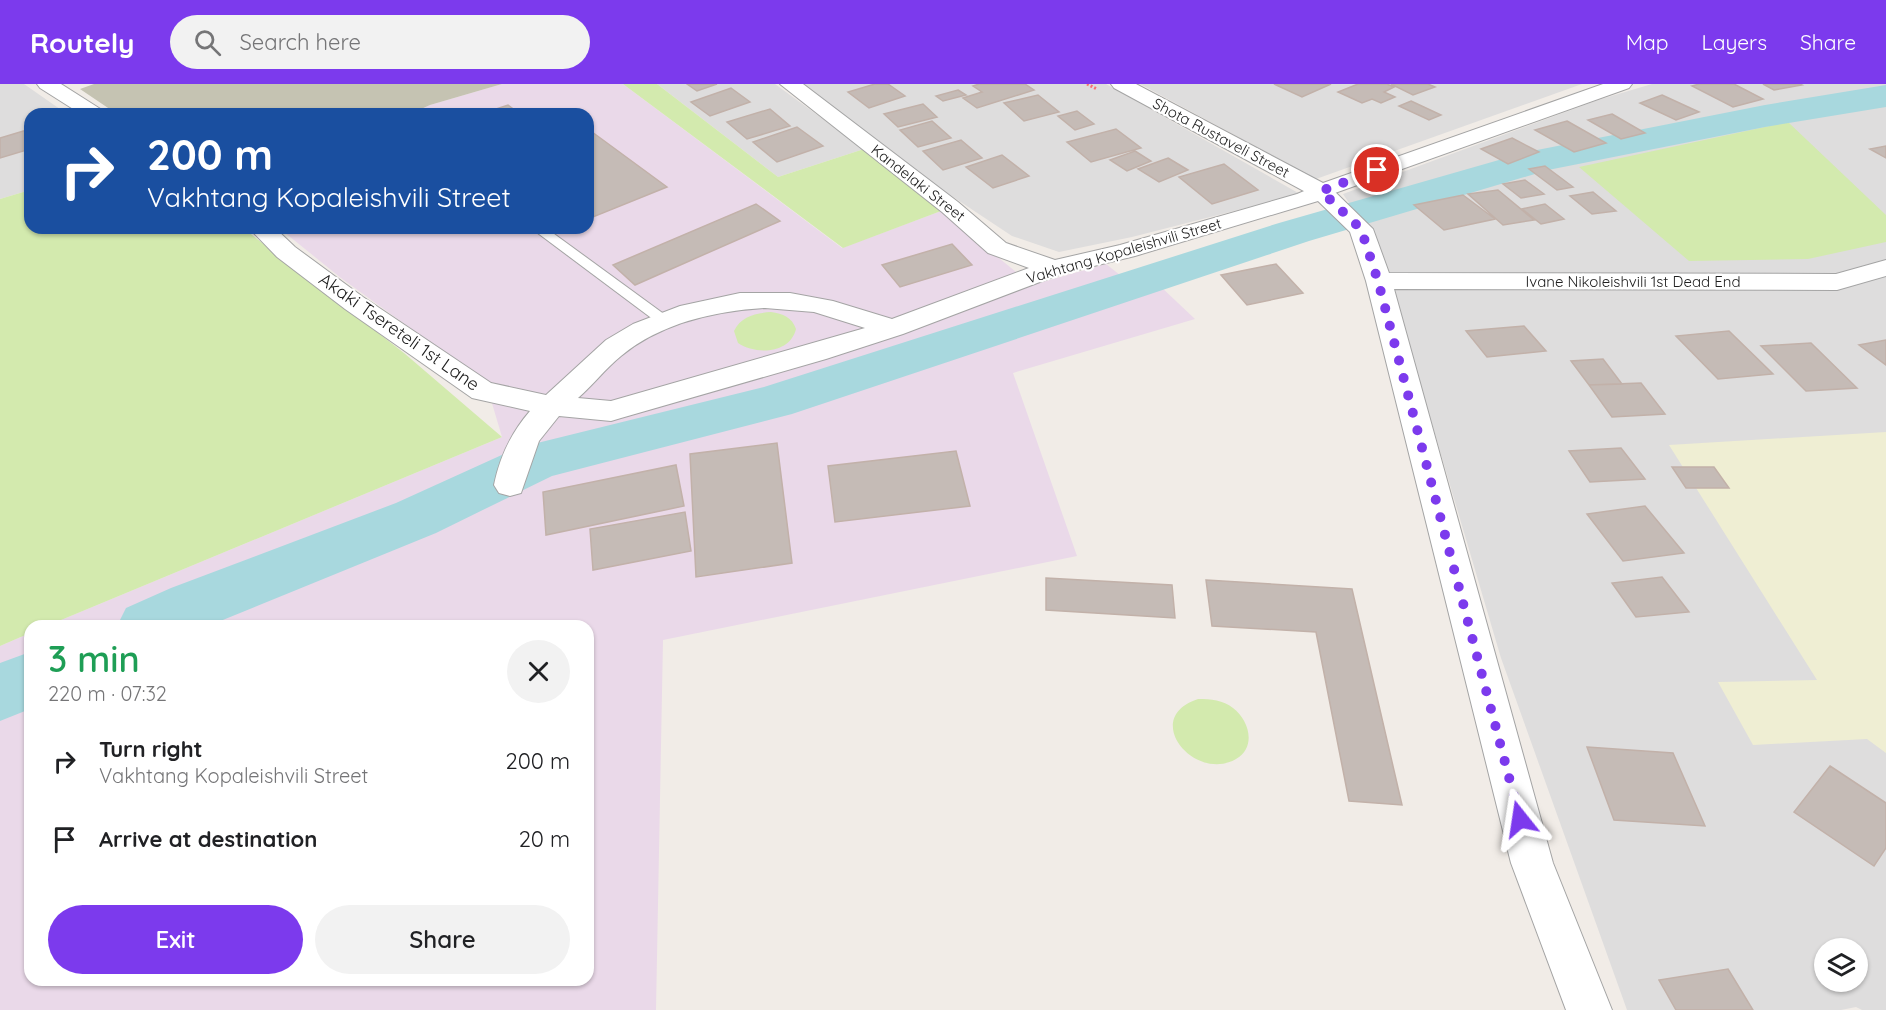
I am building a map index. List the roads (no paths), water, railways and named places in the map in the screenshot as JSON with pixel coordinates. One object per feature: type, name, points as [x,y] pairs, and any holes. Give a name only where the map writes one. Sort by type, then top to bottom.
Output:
[{"type":"street","points":[[46,84],[85,108]]},
{"type":"street","name":"Kandelaki Street","points":[[790,84],[950,207],[998,248],[1053,268]]},
{"type":"street","name":"Shota Rustaveli Street","points":[[1121,84],[1321,191],[1353,221],[1378,281]]},
{"type":"street","name":"Vakhtang Kopaleishvili Street","points":[[552,406],[610,411],[816,353],[893,328],[1053,268],[1126,251],[1305,199],[1321,191],[1614,85]]},
{"type":"street","name":"Akaki Tsereteli 1st Lane","points":[[267,234],[286,252],[354,303],[482,391],[552,406]]},
{"type":"street","name":"Ivane Nikoleishvili 1st Dead End","points":[[1378,281],[1837,282],[1886,268]]},
{"type":"street","points":[[1378,281],[1532,863],[1589,1010]]},
{"type":"street","points":[[512,472],[524,436],[552,406],[620,342],[663,320],[694,309],[768,299],[814,304],[893,328]]},
{"type":"lane","points":[[546,234],[663,320]]},
{"type":"waterway","points":[[161,620],[193,605],[416,518],[536,461],[774,402],[1294,232],[1541,160],[1765,116],[1886,96]]},
{"type":"waterway","points":[[0,693],[24,682]]}]
